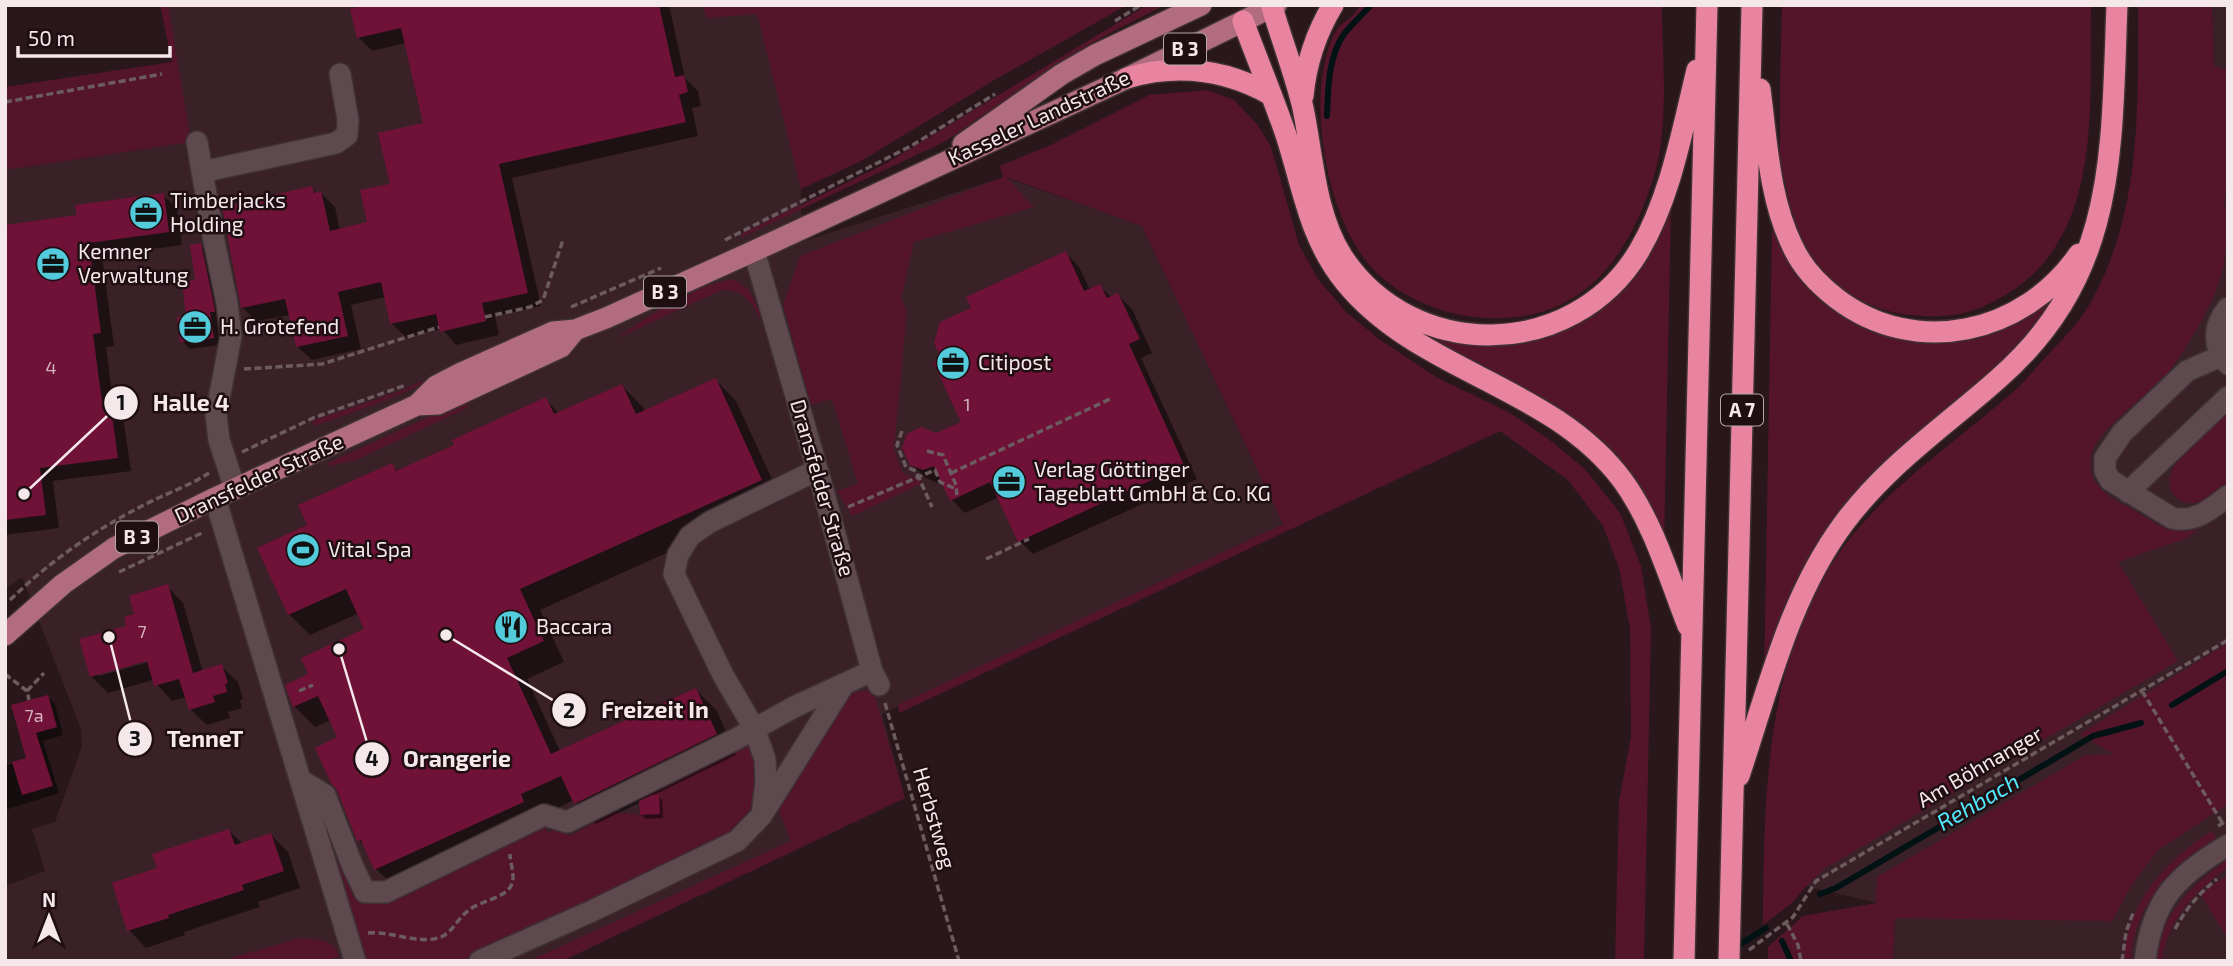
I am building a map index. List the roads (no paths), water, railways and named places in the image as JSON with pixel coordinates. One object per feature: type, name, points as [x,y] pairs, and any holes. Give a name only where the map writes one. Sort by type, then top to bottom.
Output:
[{"type":"highway","points":[[1302,105],[1309,59],[1316,38],[1333,5]]},
{"type":"highway","name":"A 7","points":[[1684,961],[1707,5]]},
{"type":"highway","points":[[1732,798],[1791,619],[1827,547],[1861,501],[1895,465],[1997,380],[2041,337],[2083,265],[2106,183],[2112,132],[2117,5]]},
{"type":"highway","points":[[1273,6],[1302,105],[1328,226],[1342,256],[1356,274],[1390,305],[1430,326],[1470,335],[1516,334],[1537,330],[1558,322],[1595,300],[1613,285],[1639,251],[1659,208],[1672,170],[1706,34]]},
{"type":"highway","points":[[1240,13],[1294,162],[1314,230],[1331,263],[1363,302],[1408,337],[1528,401],[1573,431],[1608,463],[1636,502],[1692,638]]},
{"type":"highway","points":[[1752,13],[1771,172],[1782,220],[1792,247],[1808,271],[1847,306],[1866,317],[1915,331],[1966,330],[1992,322],[2024,305],[2056,281],[2072,264],[2092,235]]},
{"type":"highway","name":"A 7","points":[[1729,961],[1752,13]]},
{"type":"highway","points":[[1128,78],[1164,70],[1201,70],[1238,79],[1271,95]]},
{"type":"main road","name":"Kasseler Landstraße","points":[[930,168],[1062,74],[1095,55],[1201,5]]},
{"type":"main road","name":"Kasseler Landstraße","points":[[930,168],[1128,78],[1240,13],[1273,6]]},
{"type":"main road","name":"Dransfelder Straße","points":[[5,635],[63,584],[114,548],[215,498],[417,405],[436,386],[461,373],[553,331],[575,330],[754,251],[930,168]]},
{"type":"street","points":[[202,172],[336,143],[347,135],[340,75]]},
{"type":"street","points":[[197,142],[231,336],[216,415],[225,463],[235,489]]},
{"type":"street","name":"Dransfelder Straße","points":[[754,251],[876,678],[844,684]]},
{"type":"street","points":[[2228,308],[2219,322],[2216,335],[2224,360],[2187,371],[2122,433],[2105,458],[2105,471],[2110,480],[2162,514],[2181,520],[2189,520],[2206,513],[2228,496]]},
{"type":"street","points":[[2128,492],[2228,397]]},
{"type":"street","points":[[762,816],[766,782],[765,759],[754,728],[723,676],[674,574],[678,555],[690,536],[710,522],[817,470]]},
{"type":"street","points":[[215,498],[355,961]]},
{"type":"street","points":[[302,781],[325,795],[365,892],[386,892],[544,816],[566,821],[844,684]]},
{"type":"street","points":[[480,961],[737,841],[762,816],[844,684]]},
{"type":"street","points":[[2145,961],[2147,940],[2163,901],[2196,864],[2228,845]]},
{"type":"waterway","points":[[1327,116],[1330,74],[1335,53],[1344,34],[1371,5]]},
{"type":"waterway","name":"Rehbach","points":[[2172,705],[2228,671]]},
{"type":"waterway","name":"Rehbach","points":[[1820,894],[1836,888],[2093,736],[2141,723]]},
{"type":"waterway","name":"Rehbach","points":[[1733,949],[1766,928]]},
{"type":"waterway","points":[[1782,941],[1791,961]]},
{"type":"place","name":"Timberjacks Holding","points":[[146,213]]},
{"type":"place","name":"Kemner Verwaltung","points":[[53,264]]},
{"type":"place","name":"H. Grotefend","points":[[195,327]]},
{"type":"place","name":"Citipost","points":[[953,363]]},
{"type":"place","name":"Verlag Göttinger Tageblatt GmbH & Co. KG","points":[[1009,482]]},
{"type":"place","name":"Halle 4","points":[[24,494]]},
{"type":"place","name":"Vital Spa","points":[[303,550]]},
{"type":"place","name":"Baccara","points":[[511,627]]},
{"type":"place","name":"Freizeit In","points":[[446,635]]},
{"type":"place","name":"TenneT","points":[[109,637]]},
{"type":"place","name":"Orangerie","points":[[339,649]]}]
